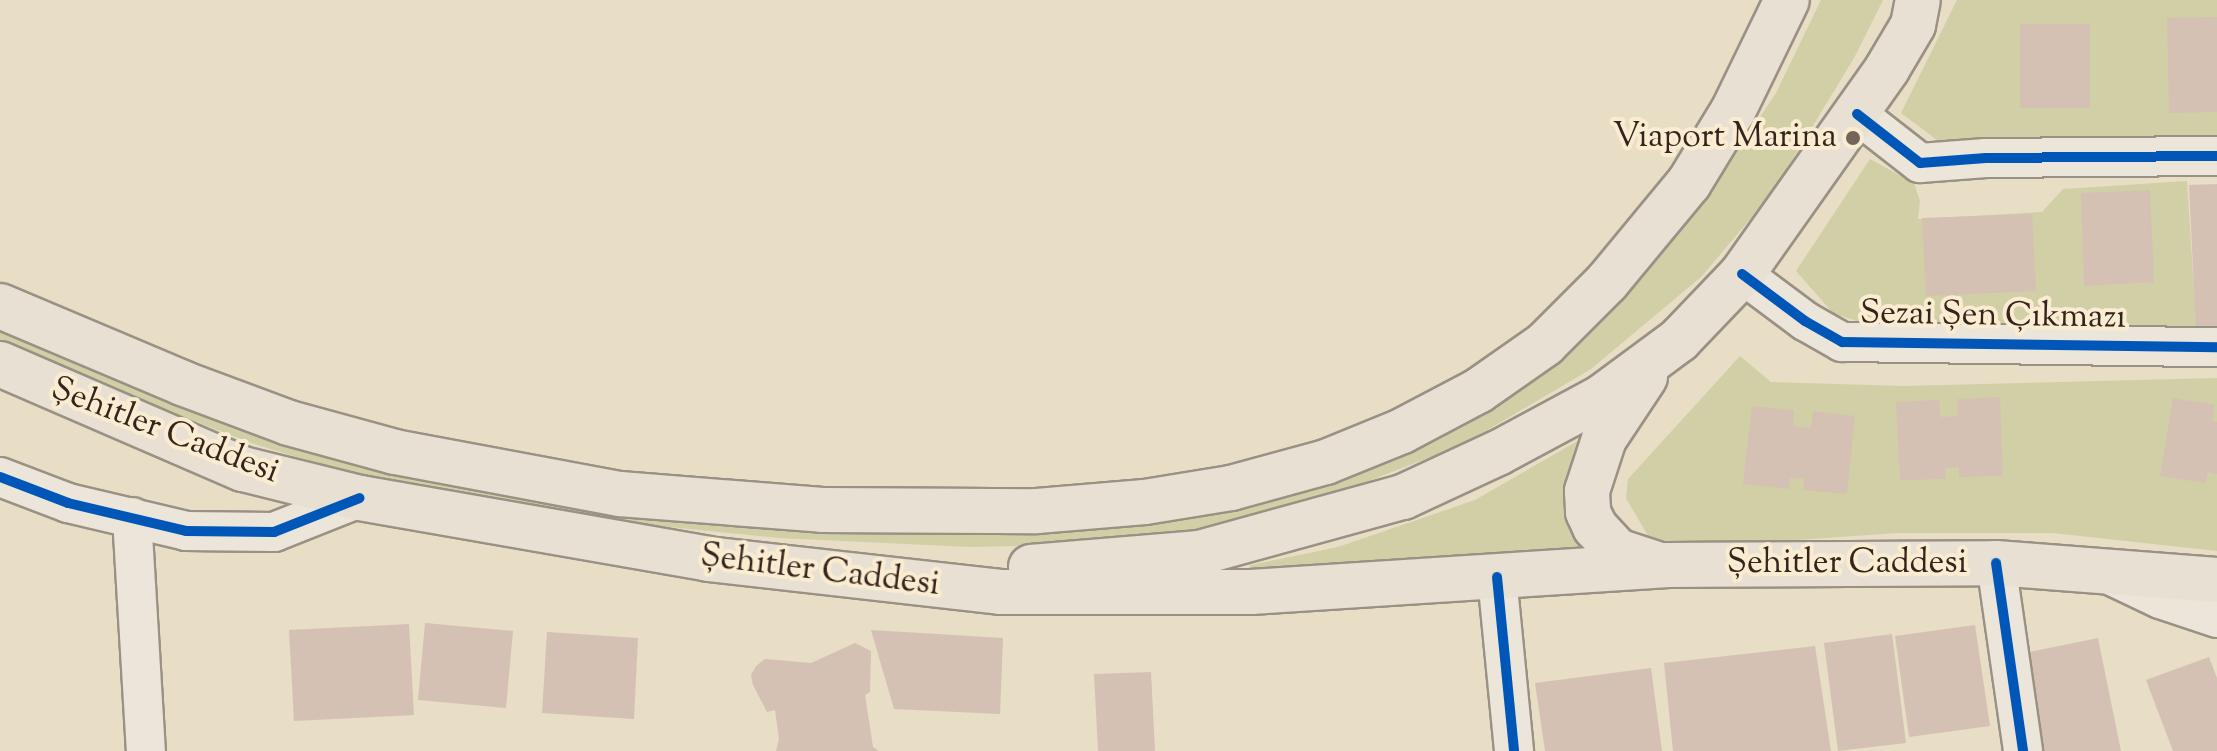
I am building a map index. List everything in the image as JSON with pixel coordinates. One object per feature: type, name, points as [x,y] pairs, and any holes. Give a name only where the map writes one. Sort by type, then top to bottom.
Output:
[{"type":"main road","name":"Şehitler Caddesi","points":[[0,306],[182,383],[289,423],[395,452],[620,494],[822,510],[1037,511],[1145,502],[1231,488],[1326,462],[1402,431],[1478,391],[1545,344],[1607,282],[1689,183],[1733,111],[1787,0]]},
{"type":"main road","points":[[708,559],[1008,568],[1199,553],[1403,497],[1448,478],[1602,397],[1679,340],[1742,274],[1857,114],[1919,8]]},
{"type":"main road","name":"Şehitler Caddesi","points":[[1668,565],[1636,560],[1617,551],[1595,527],[1588,512],[1587,491],[1595,461],[1615,418],[1643,379],[1679,340]]},
{"type":"main road","name":"Şehitler Caddesi","points":[[0,364],[243,469],[360,498],[708,559],[1000,592],[1251,592],[1668,565],[1996,563],[2217,580]]},
{"type":"street","points":[[1857,114],[1920,163],[1986,158],[2217,156]]},
{"type":"street","name":"Sezai Şen Çıkmazı","points":[[1742,274],[1805,321],[1842,342],[2217,347]]},
{"type":"street","points":[[0,477],[68,503],[186,531],[274,532],[360,498]]},
{"type":"street","points":[[132,517],[146,751]]},
{"type":"street","points":[[1996,563],[2023,751]]},
{"type":"street","points":[[2083,568],[2114,576],[2160,599],[2217,618]]},
{"type":"street","points":[[1497,577],[1514,751]]},
{"type":"shaded area","points":[[1821,0],[1883,0],[1854,58],[1786,170],[1752,217],[1701,277],[1591,369],[1462,445],[1324,498],[1238,522],[1150,537],[1061,545],[970,547],[779,538],[590,519],[392,483],[310,461],[251,443],[0,345],[0,330],[168,399],[880,531],[969,534],[1059,531],[1148,524],[1236,510],[1398,457],[1456,429],[1518,390],[1568,349],[1621,299],[1710,192],[1776,93]]},
{"type":"shaded area","points":[[1957,0],[2217,0],[2217,138],[1949,149],[1901,113]]},
{"type":"shaded area","points":[[1870,159],[1914,183],[1920,201],[1918,219],[2042,212],[2063,189],[2187,181],[2197,336],[1919,342],[1833,313],[1796,271]]},
{"type":"shaded area","points":[[1740,356],[1771,382],[1903,386],[2217,378],[2217,551],[2053,533],[1898,533],[1680,548],[1651,541],[1626,498],[1628,479]]},
{"type":"shaded area","points":[[1581,439],[1569,484],[1599,558],[1248,570],[1251,565],[1338,547],[1475,500]]},
{"type":"building","points":[[2217,17],[2217,112],[2169,113],[2167,18]]},
{"type":"building","points":[[2020,24],[2090,24],[2090,108],[2020,108]]},
{"type":"building","points":[[2217,184],[2217,330],[2196,331],[2189,185]]},
{"type":"building","points":[[2150,190],[2154,282],[2084,286],[2081,193]]},
{"type":"building","points":[[2032,214],[2036,291],[1926,296],[1922,218]]},
{"type":"building","points":[[2000,397],[2003,476],[1959,477],[1959,467],[1945,468],[1946,479],[1900,480],[1896,402],[1939,400],[1940,417],[1958,416],[1957,399]]},
{"type":"building","points":[[2173,398],[2215,405],[2212,421],[2217,422],[2217,474],[2208,472],[2206,483],[2160,476]]},
{"type":"building","points":[[1752,406],[1794,410],[1793,426],[1811,428],[1813,411],[1855,416],[1847,494],[1803,490],[1804,479],[1790,478],[1789,489],[1743,484]]},
{"type":"building","points":[[425,623],[513,631],[506,708],[418,700]]},
{"type":"building","points":[[409,624],[414,715],[294,721],[289,630]]},
{"type":"building","points":[[1975,625],[1990,726],[1909,737],[1895,636]]},
{"type":"building","points":[[871,630],[1003,638],[1000,714],[894,709]]},
{"type":"building","points":[[547,632],[638,638],[634,719],[542,713]]},
{"type":"building","points":[[1892,634],[1906,743],[1838,751],[1824,643]]},
{"type":"building","points":[[2098,638],[2121,751],[2039,751],[2020,654]]},
{"type":"building","points":[[855,643],[871,651],[870,692],[865,695],[873,747],[879,751],[776,751],[779,739],[775,710],[767,712],[753,685],[751,675],[756,666],[765,659],[811,663]]},
{"type":"building","points":[[1815,646],[1831,751],[1673,751],[1664,663]]},
{"type":"building","points":[[2209,657],[2217,678],[2217,751],[2173,751],[2146,680]]},
{"type":"building","points":[[1651,668],[1662,751],[1545,751],[1535,683]]},
{"type":"building","points":[[1151,672],[1155,751],[1098,751],[1094,674]]},
{"type":"cycle path","points":[[1857,114],[1920,163],[1986,158],[2217,156]]},
{"type":"cycle path","points":[[1742,274],[1805,321],[1842,342],[2217,347]]},
{"type":"cycle path","points":[[0,477],[68,503],[186,531],[274,532],[360,498]]},
{"type":"cycle path","points":[[1996,563],[2023,751]]},
{"type":"cycle path","points":[[1497,577],[1514,751]]},
{"type":"place","name":"Viaport Marina","points":[[1853,138]]}]
